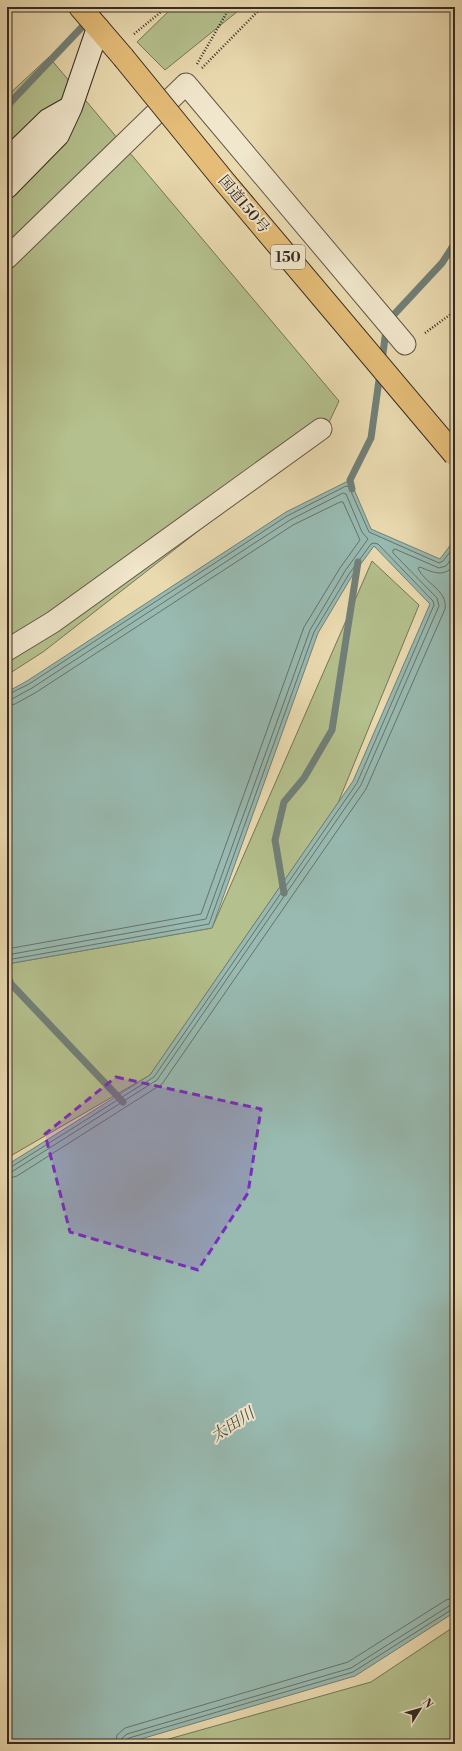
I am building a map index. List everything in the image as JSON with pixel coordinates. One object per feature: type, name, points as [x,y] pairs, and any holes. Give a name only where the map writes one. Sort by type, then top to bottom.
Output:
[{"type":"highway","name":"国道150号","points":[[80,7],[224,181],[455,455]]},
{"type":"main road","points":[[7,187],[58,135],[71,107],[98,28]]},
{"type":"main road","points":[[7,160],[48,120],[71,107]]},
{"type":"street","points":[[7,258],[186,84],[405,344]]},
{"type":"street","points":[[7,650],[65,613],[321,429]]},
{"type":"path","points":[[119,53],[167,7]]},
{"type":"path","points":[[186,84],[230,7]]},
{"type":"path","points":[[186,84],[262,7]]},
{"type":"path","points":[[405,344],[430,329],[455,311]]},
{"type":"highlighted area","points":[[116,1077],[261,1109],[248,1193],[198,1270],[70,1232],[45,1134]]},
{"type":"green space","points":[[173,7],[243,7],[165,70],[137,42]]},
{"type":"green space","points":[[49,57],[339,401],[324,433],[43,652],[7,675],[7,96]]},
{"type":"green space","points":[[372,561],[419,605],[338,803],[150,1075],[7,1158],[7,964],[212,928]]},
{"type":"green space","points":[[455,1626],[455,1744],[151,1744],[371,1682]]},
{"type":"water","name":"太田川","points":[[350,480],[371,529],[440,559],[455,539],[455,1612],[355,1676],[124,1744],[7,1744],[7,1165],[150,1075],[353,781],[430,604],[374,546],[352,576],[318,633],[212,928],[7,964],[7,692],[27,681],[286,512]]},
{"type":"waterway","points":[[7,106],[101,7]]},
{"type":"waterway","points":[[382,361],[387,322],[442,263],[455,243]]},
{"type":"waterway","points":[[352,489],[350,480],[371,438],[380,373]]},
{"type":"waterway","points":[[284,893],[275,840],[284,802],[304,778],[332,730],[358,562]]},
{"type":"waterway","points":[[7,975],[11,984],[123,1102]]}]
